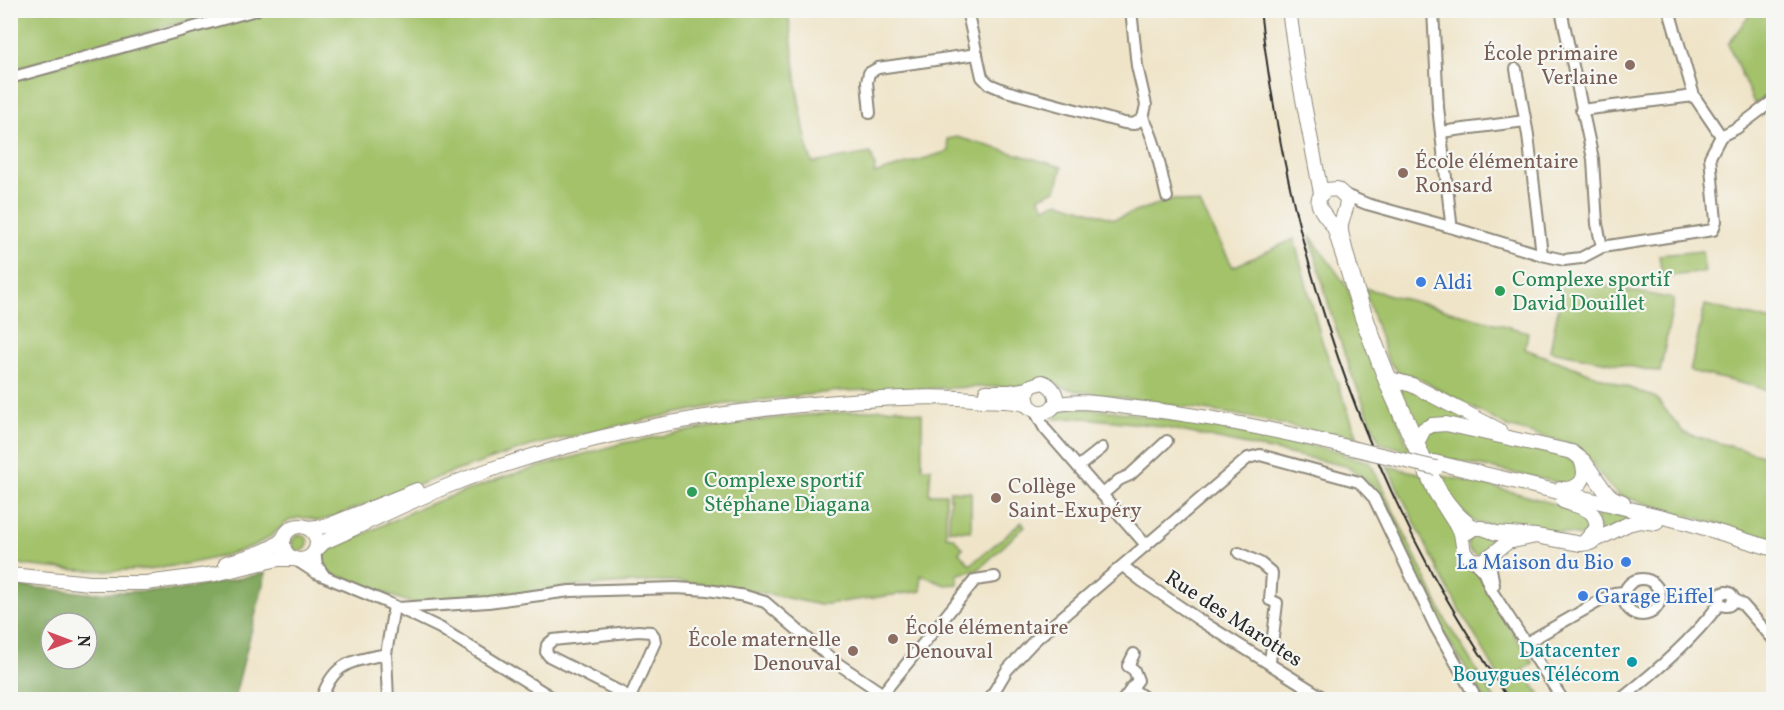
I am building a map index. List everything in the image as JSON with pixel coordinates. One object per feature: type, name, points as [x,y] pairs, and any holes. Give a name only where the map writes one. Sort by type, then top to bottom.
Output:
[{"type":"main road","points":[[1291,10],[1320,160],[1336,203],[1342,236],[1364,307],[1390,379],[1444,498],[1463,520],[1475,528]]},
{"type":"main road","points":[[1336,203],[1336,234],[1388,387],[1435,492],[1456,521],[1463,538],[1464,553],[1474,561],[1484,561],[1511,542],[1536,536]]},
{"type":"main road","points":[[1390,379],[1412,385],[1517,439]]},
{"type":"main road","points":[[10,570],[93,578],[156,576],[201,569],[236,560],[277,544],[294,527],[327,526],[448,478],[525,454],[587,437],[748,406],[890,394],[1010,392],[1029,389],[1039,382],[1049,384],[1054,389],[1057,397],[1052,408]]},
{"type":"main road","points":[[1029,389],[1026,398],[1032,409]]},
{"type":"main road","points":[[1054,389],[1087,398],[1214,413],[1516,482],[1773,549]]},
{"type":"main road","points":[[10,575],[90,583],[146,583],[215,574],[278,559],[307,559],[324,542],[424,496],[530,457],[654,427],[771,408],[873,399],[950,397],[1017,403],[1044,412],[1076,402],[1182,413],[1339,442]]},
{"type":"main road","points":[[1417,442],[1424,429],[1439,423],[1572,452],[1579,456],[1612,498],[1773,555]]},
{"type":"main road","points":[[1516,482],[1562,489],[1574,488],[1582,482],[1585,474],[1579,456]]},
{"type":"main road","points":[[1435,465],[1535,492],[1690,526]]},
{"type":"main road","points":[[1535,492],[1592,513],[1597,525],[1594,533],[1587,540],[1575,543]]},
{"type":"main road","points":[[1463,538],[1475,528],[1483,528],[1490,532],[1536,536],[1581,544],[1590,543],[1624,525],[1640,521],[1690,526]]},
{"type":"main road","points":[[308,528],[316,537],[315,551]]},
{"type":"main road","points":[[1490,532],[1496,542],[1494,554]]},
{"type":"main road","points":[[284,538],[285,550],[294,559]]},
{"type":"street","points":[[10,78],[256,10]]},
{"type":"street","points":[[967,10],[982,76],[989,84],[1124,123],[1134,124],[1143,118]]},
{"type":"street","points":[[1131,10],[1137,66],[1146,105],[1143,118],[1150,130],[1167,197]]},
{"type":"street","points":[[1433,10],[1441,132],[1452,222],[1450,227]]},
{"type":"street","points":[[1561,10],[1593,159],[1597,224],[1602,247]]},
{"type":"street","points":[[1669,10],[1694,96],[1721,136]]},
{"type":"street","points":[[870,113],[867,82],[869,73],[878,68],[977,54]]},
{"type":"street","points":[[1516,69],[1542,255]]},
{"type":"street","points":[[1581,110],[1694,96]]},
{"type":"street","points":[[1336,203],[1367,204],[1564,260],[1581,258],[1602,247],[1713,230],[1716,221],[1710,157],[1721,136],[1772,106]]},
{"type":"street","points":[[1441,132],[1525,121]]},
{"type":"street","points":[[1773,265],[1773,271]]},
{"type":"street","points":[[1048,432],[1047,418],[1052,408]]},
{"type":"street","points":[[1032,409],[1048,432],[1146,545]]},
{"type":"street","points":[[1102,495],[1119,480],[1130,475],[1167,441]]},
{"type":"street","points":[[1078,467],[1102,448]]},
{"type":"street","points":[[989,699],[1002,677],[1019,656],[1248,458],[1267,456],[1359,482],[1374,498],[1435,626],[1473,697]]},
{"type":"street","points":[[315,551],[317,565],[324,575]]},
{"type":"street","points":[[1239,553],[1260,563],[1272,573],[1270,600],[1277,603],[1270,663]]},
{"type":"street","points":[[1494,554],[1492,575],[1503,607]]},
{"type":"street","points":[[294,559],[313,571],[438,627],[556,699]]},
{"type":"street","points":[[1474,561],[1483,571],[1491,590],[1563,699]]},
{"type":"street","name":"Rue des Marottes","points":[[1123,566],[1201,621],[1327,699]]},
{"type":"street","points":[[883,693],[975,580],[995,577]]},
{"type":"street","points":[[396,607],[488,602],[570,591],[676,588],[722,592],[765,602],[834,661],[892,699]]},
{"type":"street","points":[[1526,643],[1614,593],[1624,592]]},
{"type":"street","points":[[1620,699],[1674,653],[1709,619],[1720,603],[1729,606],[1734,599],[1743,605],[1773,640]]},
{"type":"street","points":[[438,627],[437,614],[444,605]]},
{"type":"street","points":[[387,699],[386,654],[396,607]]},
{"type":"street","points":[[639,631],[651,632],[655,642],[629,698],[549,656],[546,652],[547,645],[553,640],[639,631]]},
{"type":"street","points":[[321,699],[327,686],[344,664],[386,654]]},
{"type":"street","points":[[1123,699],[1138,680],[1134,670],[1128,666],[1134,654]]},
{"type":"street","points":[[1131,688],[1148,699]]},
{"type":"green space","points":[[11,10],[223,10],[223,11],[11,70]]},
{"type":"green space","points":[[1753,10],[1774,11],[1773,89],[1755,105],[1728,44]]},
{"type":"green space","points":[[257,11],[788,11],[799,102],[809,154],[813,163],[871,153],[875,168],[874,174],[949,151],[947,139],[957,137],[1062,167],[1056,190],[1039,197],[1044,207],[1060,202],[1114,219],[1173,199],[1200,204],[1233,267],[1294,239],[1322,341],[1358,438],[1335,432],[1332,435],[1238,415],[1077,391],[1056,385],[840,391],[719,405],[534,445],[444,475],[324,520],[296,518],[290,520],[271,536],[253,546],[199,562],[118,571],[38,567],[11,563],[11,78]]},
{"type":"green space","points":[[1310,236],[1346,285],[1410,451],[1380,443],[1351,373],[1330,310]]},
{"type":"green space","points":[[1702,251],[1705,272],[1662,277],[1659,255]]},
{"type":"green space","points":[[1564,278],[1674,299],[1660,372],[1550,351]]},
{"type":"green space","points":[[1364,288],[1528,332],[1525,349],[1656,398],[1684,433],[1773,458],[1773,543],[1755,535],[1621,496],[1608,485],[1577,446],[1508,427],[1416,377],[1400,373],[1388,361]]},
{"type":"green space","points":[[1705,305],[1773,321],[1773,391],[1690,371]]},
{"type":"green space","points":[[1394,385],[1403,385],[1490,428],[1472,426],[1418,431]]},
{"type":"green space","name":"Complexe sportif Stéphane Diagana","points":[[897,408],[922,414],[922,468],[931,468],[929,494],[946,494],[946,536],[953,537],[963,548],[959,552],[970,565],[1022,522],[1025,526],[978,570],[958,574],[958,584],[945,585],[921,575],[921,591],[820,605],[745,589],[670,581],[574,586],[496,596],[411,603],[330,573],[321,564],[323,556],[332,549],[419,508],[507,476],[623,443],[716,426],[731,421],[732,424],[785,417]]},
{"type":"green space","points":[[1067,408],[1117,412],[1211,426],[1342,452],[1343,455],[1370,462],[1447,623],[1495,699],[1485,699],[1433,616],[1374,487],[1346,466],[1152,425],[1084,418],[1054,419],[1059,411]]},
{"type":"green space","points":[[1454,430],[1570,458],[1578,468],[1576,480],[1566,484],[1426,453],[1424,440],[1429,431]]},
{"type":"green space","points":[[1387,466],[1422,474],[1455,532],[1460,558],[1479,573],[1494,603],[1533,663],[1523,670],[1543,699],[1514,699],[1504,686],[1444,582]]},
{"type":"green space","points":[[1438,475],[1514,492],[1569,509],[1587,516],[1588,528],[1581,536],[1534,528],[1502,529],[1494,525],[1475,523],[1452,502]]},
{"type":"green space","points":[[950,491],[971,492],[971,531],[949,530]]},
{"type":"green space","points":[[1595,509],[1634,519],[1600,534]]},
{"type":"green space","points":[[1479,533],[1487,536],[1490,544],[1487,552],[1479,555],[1471,552],[1468,544],[1471,536]]},
{"type":"green space","points":[[297,535],[303,535],[308,543],[306,549],[297,551],[292,546],[292,540]]},
{"type":"green space","points":[[266,573],[234,699],[11,699],[11,585],[87,593],[180,590]]},
{"type":"railway","points":[[1260,10],[1270,84],[1300,229],[1343,372],[1400,509],[1433,575],[1509,700]]},
{"type":"place","name":"École primaire Verlaine","points":[[1630,65]]},
{"type":"place","name":"École élémentaire Ronsard","points":[[1403,173]]},
{"type":"place","name":"Aldi","points":[[1421,282]]},
{"type":"place","name":"Complexe sportif David Douillet","points":[[1500,291]]},
{"type":"place","name":"Complexe sportif Stéphane Diagana","points":[[692,492]]},
{"type":"place","name":"Collège Saint-Exupéry","points":[[996,498]]},
{"type":"place","name":"La Maison du Bio","points":[[1626,562]]},
{"type":"place","name":"Garage Eiffel","points":[[1583,596]]},
{"type":"place","name":"École élémentaire Denouval","points":[[893,639]]},
{"type":"place","name":"École maternelle Denouval","points":[[853,651]]},
{"type":"place","name":"Datacenter Bouygues Télécom","points":[[1632,662]]}]
